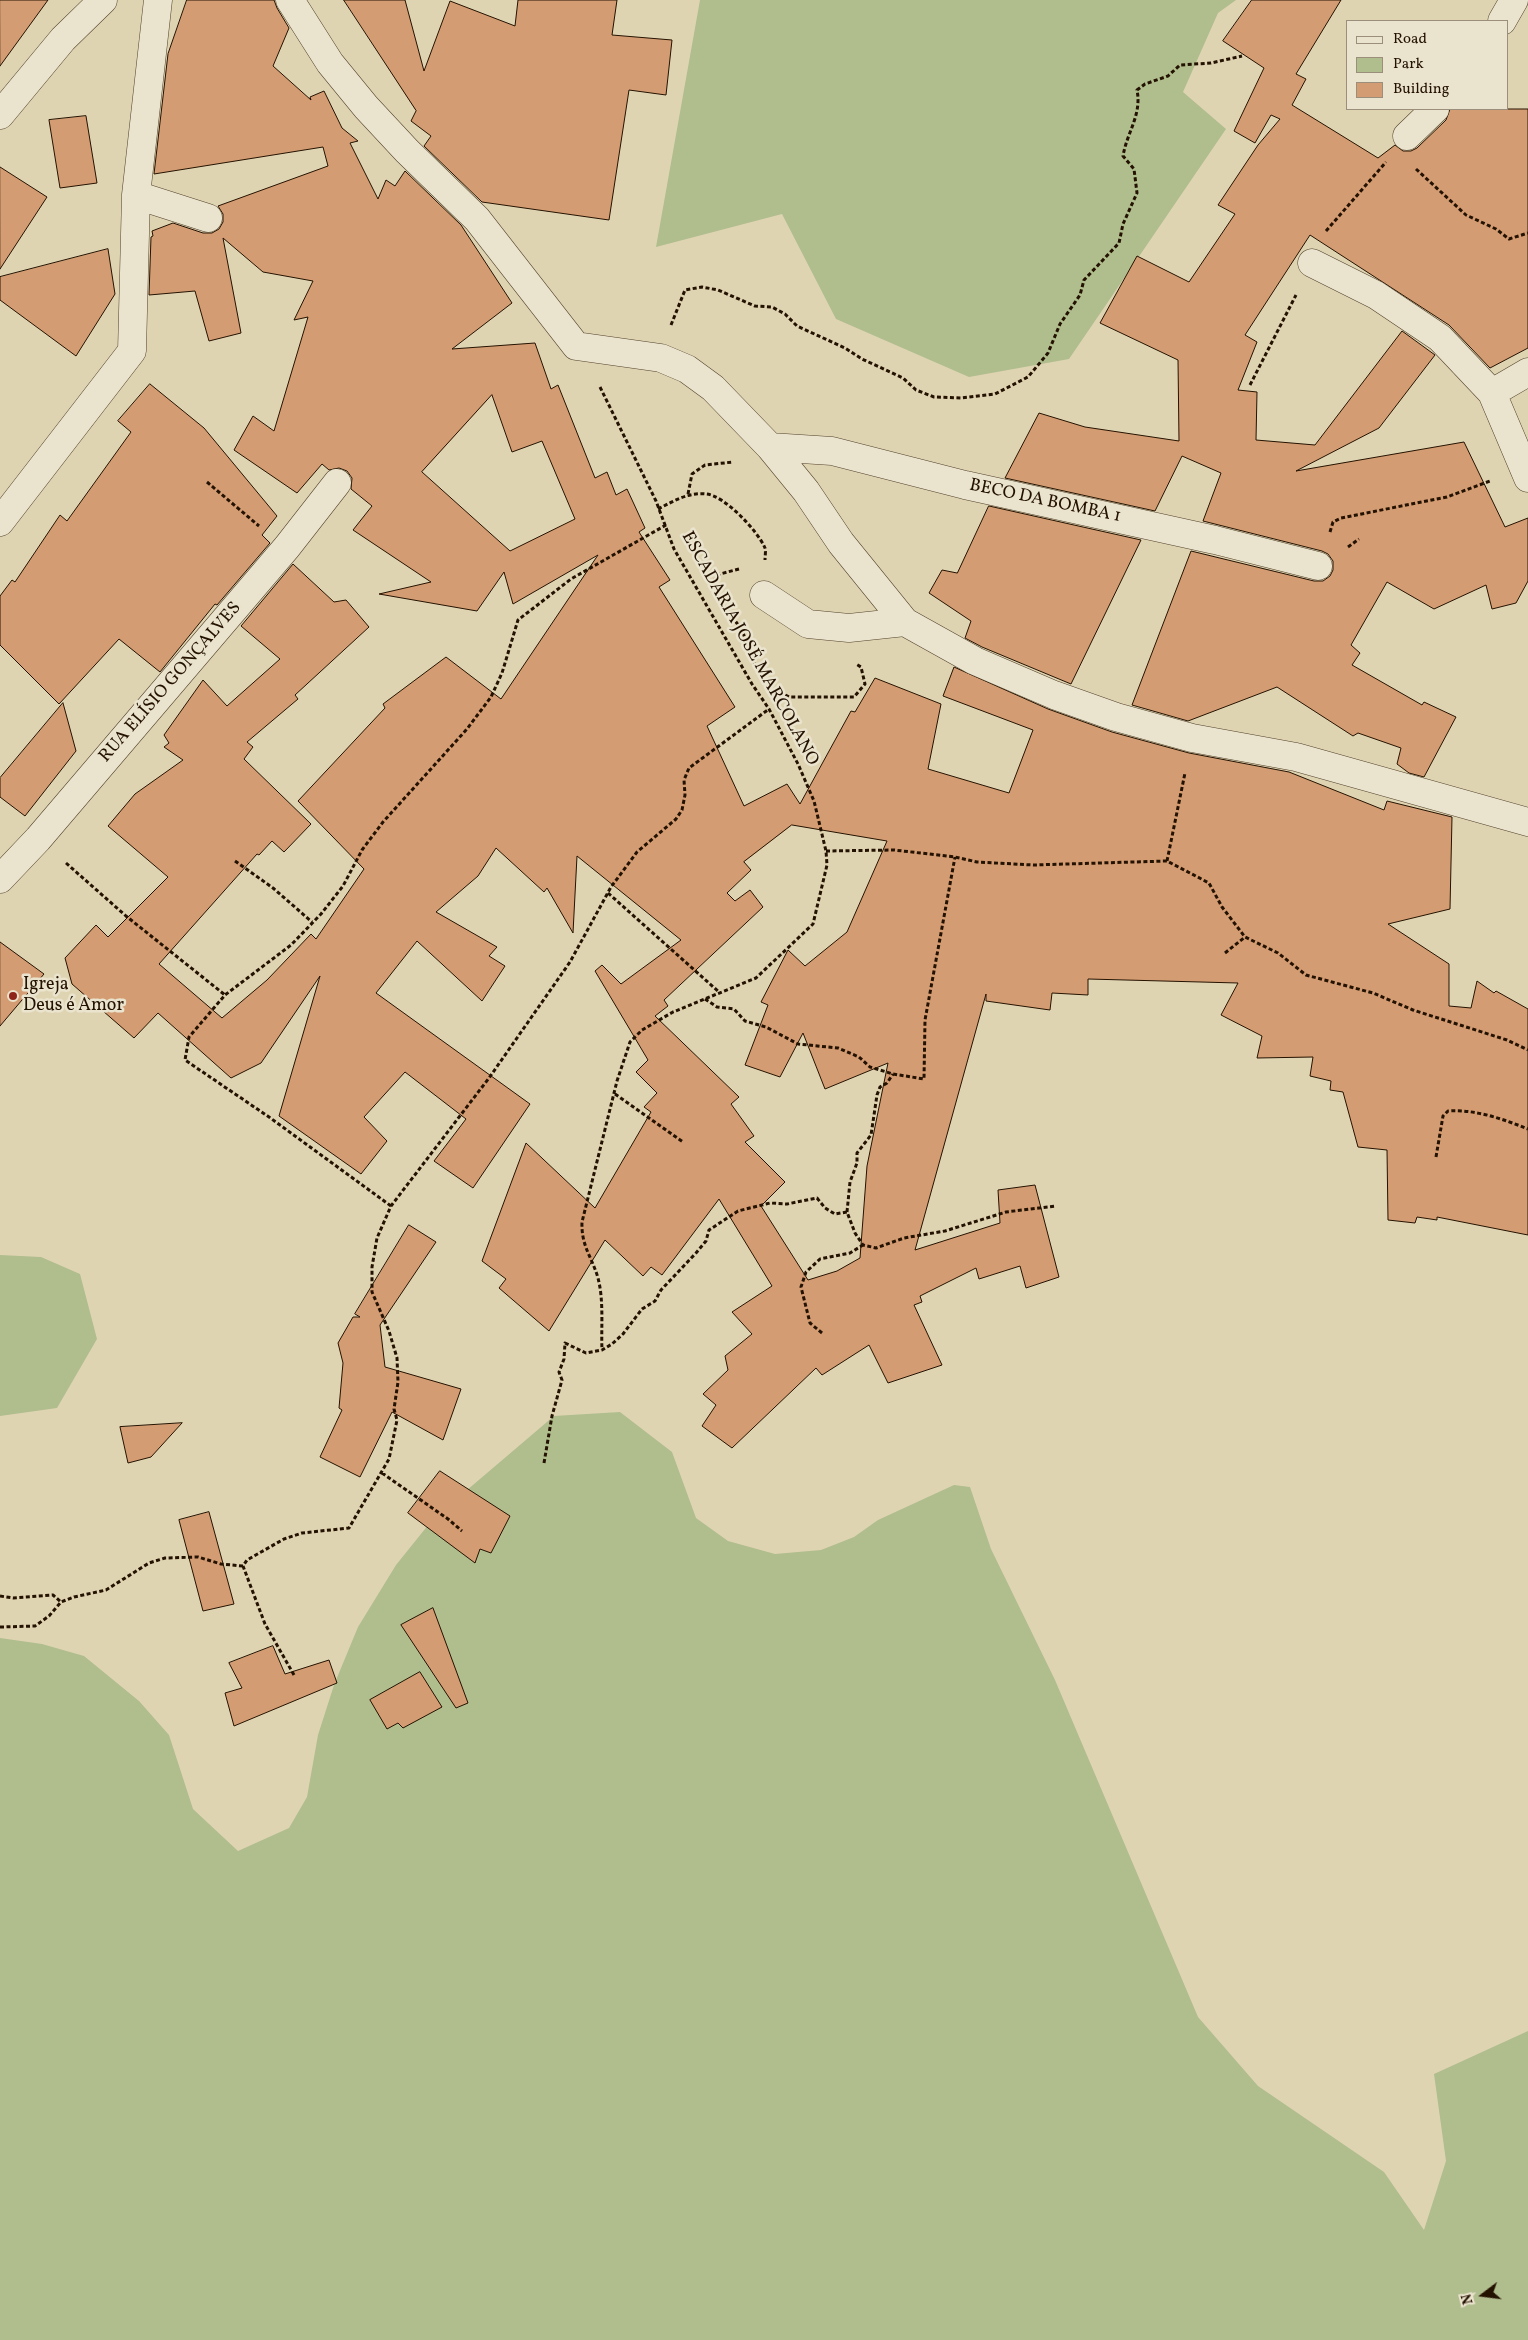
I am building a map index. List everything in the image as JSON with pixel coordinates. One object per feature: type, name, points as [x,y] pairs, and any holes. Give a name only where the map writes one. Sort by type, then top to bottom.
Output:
[{"type":"street","points":[[0,115],[64,39],[103,0]]},
{"type":"street","points":[[0,522],[132,351],[136,195],[158,0]]},
{"type":"street","points":[[290,0],[330,63],[366,107],[407,151],[477,219],[576,346],[661,358],[687,369],[713,388],[770,446],[806,491],[841,543],[905,622],[975,661],[1054,695],[1116,717],[1192,738],[1296,757],[1528,822]]},
{"type":"street","points":[[1503,20],[1514,0]]},
{"type":"street","points":[[1408,150],[1434,110]]},
{"type":"street","points":[[136,195],[208,218]]},
{"type":"street","points":[[1312,263],[1376,295],[1440,338],[1492,394],[1526,473]]},
{"type":"street","points":[[1492,394],[1528,372]]},
{"type":"street","name":"BECO DA BOMBA 1","points":[[770,446],[832,451],[965,485],[1215,540],[1318,566]]},
{"type":"street","name":"RUA ELÍSIO GONÇALVES","points":[[0,879],[38,839],[287,547],[337,482]]},
{"type":"street","points":[[764,595],[808,624],[849,628],[905,622]]},
{"type":"path","points":[[661,358],[675,310],[685,290],[702,287],[718,290],[755,306],[772,307],[785,314],[797,326],[845,348],[869,363],[903,378],[916,390],[934,397],[961,398],[995,394],[1028,378],[1048,353],[1060,324],[1080,295],[1084,280],[1119,243],[1123,224],[1137,193],[1134,169],[1123,156],[1125,143],[1140,104],[1137,90],[1145,84],[1168,76],[1180,65],[1212,63],[1242,56]]},
{"type":"path","points":[[1408,150],[1466,215],[1496,229],[1509,239],[1528,234]]},
{"type":"path","name":"ESCADARIA JOSÉ MARCOLANO","points":[[576,346],[601,388],[666,525],[674,548],[752,684],[769,709],[798,764],[814,801],[828,866],[813,924],[756,978],[673,1012],[642,1030],[630,1042],[582,1222],[582,1237],[598,1278],[601,1293],[602,1350]]},
{"type":"path","points":[[688,494],[692,474],[705,465],[731,461],[740,465]]},
{"type":"path","points":[[1318,566],[1333,522],[1340,518],[1447,497],[1526,473]]},
{"type":"path","points":[[207,482],[287,547]]},
{"type":"path","points":[[658,509],[688,494],[707,494],[723,500],[753,531],[765,549],[764,595]]},
{"type":"path","points":[[390,1206],[269,1117],[185,1060],[189,1037],[225,995],[292,945],[321,914],[343,886],[362,850],[383,822],[466,729],[491,697],[502,673],[518,620],[571,580],[666,525]]},
{"type":"path","points":[[243,1566],[247,1560],[284,1539],[302,1533],[349,1528],[389,1459],[397,1420],[394,1409],[398,1382],[397,1358],[389,1331],[372,1292],[372,1267],[377,1238],[390,1206],[488,1078],[570,962],[608,893],[637,852],[676,819],[682,810],[685,795],[684,780],[689,768],[769,709]]},
{"type":"path","points":[[1167,861],[1192,738]]},
{"type":"path","points":[[38,839],[126,916],[225,995]]},
{"type":"path","points":[[826,851],[894,850],[955,857],[976,862],[1033,865],[1167,861],[1210,883],[1222,907],[1244,937],[1278,953],[1306,975],[1373,993],[1413,1010],[1507,1040],[1528,1050]]},
{"type":"path","points":[[704,999],[717,1007],[734,1009],[745,1021],[766,1027],[798,1044],[838,1048],[859,1057],[870,1066],[893,1074],[924,1079],[925,1020],[955,857]]},
{"type":"path","points":[[235,861],[273,888],[312,922]]},
{"type":"path","points":[[608,893],[719,992]]},
{"type":"path","points":[[1225,953],[1244,937]]},
{"type":"path","points":[[893,1074],[886,1084],[880,1087],[875,1113],[871,1122],[870,1134],[857,1154],[857,1163],[850,1182],[847,1212],[855,1234],[863,1245],[876,1248],[904,1238],[945,1231],[1006,1212],[1056,1206]]},
{"type":"path","points":[[615,1094],[683,1142]]},
{"type":"path","points":[[1436,1157],[1443,1116],[1448,1111],[1473,1112],[1528,1129]]},
{"type":"path","points":[[544,1463],[552,1416],[562,1380],[559,1372],[564,1359],[565,1343],[586,1353],[602,1350],[623,1334],[642,1309],[655,1301],[661,1290],[706,1241],[709,1230],[738,1211],[770,1203],[787,1204],[818,1198],[825,1208],[835,1214],[847,1212]]},
{"type":"path","points":[[822,1333],[810,1322],[801,1287],[806,1272],[820,1259],[850,1253],[863,1245]]},
{"type":"path","points":[[382,1473],[462,1531]]},
{"type":"path","points":[[0,1627],[36,1626],[61,1602],[74,1596],[106,1590],[149,1563],[165,1558],[198,1557],[221,1564],[243,1566]]},
{"type":"path","points":[[243,1566],[265,1624],[294,1675]]},
{"type":"path","points":[[0,1596],[13,1598],[53,1596],[61,1602]]},
{"type":"green space","points":[[700,0],[1236,0],[1218,13],[1183,92],[1226,129],[1069,359],[969,377],[836,319],[782,214],[656,247]]},
{"type":"green space","points":[[0,1255],[41,1257],[80,1274],[97,1339],[57,1408],[0,1416]]},
{"type":"green space","points":[[620,1412],[672,1452],[696,1518],[728,1541],[775,1554],[821,1550],[854,1537],[878,1520],[954,1485],[970,1487],[991,1549],[1055,1680],[1198,2017],[1258,2086],[1384,2172],[1424,2230],[1446,2161],[1434,2074],[1528,2031],[1528,2340],[0,2340],[0,1638],[42,1644],[84,1656],[139,1701],[169,1735],[193,1809],[238,1851],[289,1828],[307,1797],[318,1735],[334,1685],[358,1627],[396,1565],[433,1519],[554,1416]]},
{"type":"building","points":[[0,0],[48,0],[0,66]]},
{"type":"building","points":[[187,0],[274,0],[289,28],[273,66],[311,100],[310,97],[324,91],[342,128],[358,141],[350,143],[378,199],[386,180],[395,186],[405,171],[461,225],[512,303],[452,349],[535,343],[551,389],[558,385],[595,478],[607,472],[616,495],[627,489],[645,528],[639,532],[670,580],[659,587],[735,707],[707,726],[744,806],[787,784],[800,804],[851,711],[855,712],[875,678],[941,704],[928,769],[1009,793],[1033,730],[943,696],[954,667],[1048,709],[1112,732],[1189,753],[1289,772],[1384,810],[1387,801],[1452,817],[1450,909],[1388,924],[1449,964],[1449,1006],[1471,1008],[1477,981],[1494,993],[1496,991],[1528,1009],[1528,1235],[1437,1217],[1437,1220],[1417,1217],[1415,1223],[1388,1220],[1387,1150],[1358,1147],[1343,1092],[1330,1090],[1331,1081],[1310,1076],[1313,1057],[1257,1058],[1262,1036],[1221,1015],[1238,983],[1088,979],[1088,995],[1052,993],[1050,1010],[986,1001],[986,994],[915,1250],[1000,1223],[998,1190],[1035,1185],[1059,1277],[1026,1288],[1020,1266],[979,1279],[976,1268],[920,1296],[922,1302],[914,1305],[942,1365],[888,1383],[869,1345],[822,1375],[816,1368],[732,1448],[702,1426],[716,1405],[703,1394],[728,1370],[725,1356],[752,1334],[732,1312],[772,1286],[719,1199],[662,1275],[651,1267],[643,1276],[605,1240],[549,1331],[499,1288],[506,1279],[482,1261],[526,1143],[595,1208],[651,1112],[644,1107],[657,1093],[636,1072],[648,1060],[595,971],[602,965],[621,984],[681,940],[577,856],[573,933],[547,888],[544,892],[496,848],[478,876],[436,912],[497,947],[489,956],[505,966],[482,1001],[417,941],[376,993],[530,1104],[473,1188],[434,1161],[466,1119],[405,1072],[364,1117],[387,1141],[361,1174],[279,1116],[320,976],[261,1063],[231,1078],[158,1013],[134,1038],[72,984],[65,958],[96,925],[108,937],[168,877],[108,826],[135,794],[183,760],[164,747],[169,743],[164,735],[203,680],[227,706],[280,659],[241,626],[293,564],[334,602],[346,600],[369,627],[295,695],[298,699],[247,742],[253,747],[244,759],[311,824],[284,852],[272,841],[259,855],[257,854],[159,964],[222,1018],[267,980],[311,934],[316,939],[364,869],[298,801],[385,708],[383,704],[446,657],[501,699],[598,555],[513,604],[504,572],[477,611],[379,594],[431,582],[353,530],[372,506],[351,489],[352,478],[347,471],[339,468],[329,470],[322,464],[297,493],[234,450],[253,416],[274,431],[308,317],[294,320],[313,281],[263,272],[223,238],[241,333],[209,341],[195,291],[149,295],[152,231],[173,223],[203,233],[212,233],[219,229],[223,222],[223,214],[218,206],[328,166],[323,147],[154,174],[168,54]],"holes":[[[492,395],[512,452],[542,441],[575,519],[510,551],[422,472]],[[792,825],[887,841],[847,932],[805,966],[788,950],[761,1002],[768,1005],[745,1065],[780,1077],[803,1033],[825,1089],[888,1063],[867,1166],[860,1258],[837,1271],[808,1280],[761,1206],[785,1182],[745,1142],[754,1136],[731,1104],[739,1097],[655,1016],[668,1006],[664,1000],[763,907],[750,890],[735,901],[727,893],[751,870],[744,862]]]},
{"type":"building","points":[[344,0],[405,0],[424,71],[450,1],[515,26],[518,0],[617,0],[612,35],[672,40],[666,95],[629,90],[609,220],[482,202],[424,146],[431,136],[411,121],[416,111]]},
{"type":"building","points":[[1252,0],[1341,0],[1296,74],[1306,79],[1292,105],[1378,158],[1395,145],[1403,151],[1411,151],[1417,148],[1446,120],[1450,110],[1528,109],[1528,348],[1490,368],[1449,325],[1310,235],[1245,335],[1257,342],[1238,390],[1257,392],[1256,440],[1315,445],[1402,331],[1435,355],[1379,428],[1296,471],[1464,442],[1505,527],[1528,518],[1528,581],[1516,603],[1492,609],[1486,585],[1434,609],[1387,582],[1351,645],[1360,653],[1352,665],[1422,705],[1424,702],[1456,717],[1424,777],[1409,773],[1397,764],[1401,748],[1358,733],[1353,736],[1277,687],[1188,721],[1132,705],[1191,551],[1314,581],[1323,581],[1330,576],[1333,570],[1333,561],[1328,554],[1322,551],[1203,521],[1221,473],[1182,456],[1155,511],[1005,478],[1039,413],[1085,427],[1179,441],[1178,360],[1100,323],[1137,256],[1189,282],[1235,214],[1218,205],[1258,145],[1280,119],[1271,115],[1255,143],[1234,131],[1264,68],[1223,41]]},
{"type":"building","points":[[86,116],[97,183],[60,188],[49,120]]},
{"type":"building","points":[[0,167],[47,197],[0,269]]},
{"type":"building","points":[[108,249],[115,294],[76,356],[0,300],[0,277]]},
{"type":"building","points":[[150,384],[204,428],[277,516],[262,535],[270,543],[217,605],[215,604],[160,672],[119,639],[59,704],[0,645],[0,596],[12,580],[15,582],[60,515],[67,521],[131,432],[118,421]]},
{"type":"building","points":[[989,506],[1141,540],[1071,684],[965,638],[971,621],[929,593],[942,570],[957,573]]},
{"type":"building","points":[[63,703],[76,751],[25,816],[0,797],[0,778]]},
{"type":"building","name":"Igreja Deus é Amor","points":[[0,942],[44,974],[0,1026]]},
{"type":"building","points":[[409,1225],[436,1242],[380,1325],[385,1367],[461,1389],[443,1440],[392,1412],[360,1477],[320,1457],[342,1410],[339,1408],[343,1363],[338,1343],[353,1317],[360,1317],[355,1314]]},
{"type":"building","points":[[182,1423],[151,1457],[128,1463],[120,1427]]},
{"type":"building","points":[[440,1471],[510,1516],[491,1553],[480,1549],[475,1563],[408,1513]]},
{"type":"building","points":[[209,1512],[234,1604],[203,1611],[179,1520]]},
{"type":"building","points":[[433,1608],[468,1703],[456,1708],[401,1625]]},
{"type":"building","points":[[273,1646],[285,1674],[329,1660],[337,1683],[234,1726],[225,1693],[242,1688],[229,1663]]},
{"type":"building","points":[[420,1672],[442,1707],[403,1728],[398,1723],[387,1729],[370,1700]]},
{"type":"place","name":"Igreja Deus é Amor","points":[[13,996]]}]
